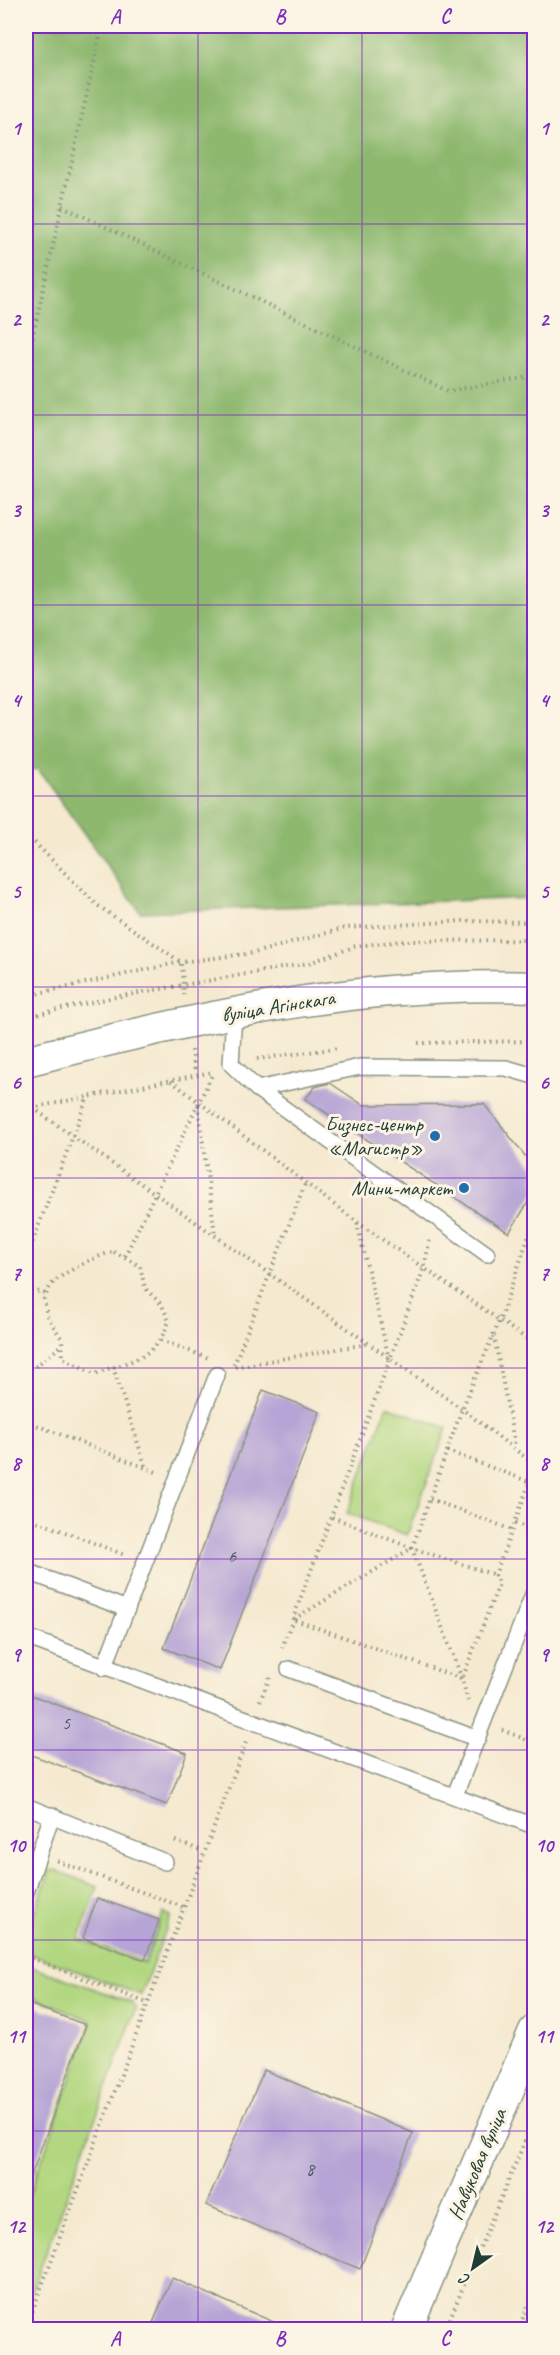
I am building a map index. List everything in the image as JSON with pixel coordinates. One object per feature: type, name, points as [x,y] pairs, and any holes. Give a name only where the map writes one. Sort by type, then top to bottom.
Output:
[{"type":"street","name":"вуліца Агінскага","points":[[26,1061],[135,1033],[334,996],[398,990],[534,987]]},
{"type":"street","name":"Навуковая вуліца","points":[[406,2330],[534,2031]]},
{"type":"lane","points":[[234,1013],[231,1064],[257,1089],[487,1254]]},
{"type":"lane","points":[[257,1089],[360,1067],[506,1068],[534,1076]]},
{"type":"lane","points":[[104,1668],[220,1369]]},
{"type":"lane","points":[[26,1571],[127,1609]]},
{"type":"lane","points":[[455,1795],[534,1592]]},
{"type":"lane","points":[[26,1637],[104,1668],[455,1795],[534,1826]]},
{"type":"lane","points":[[281,1669],[478,1739]]},
{"type":"lane","points":[[26,1806],[165,1862]]},
{"type":"lane","points":[[26,1892],[52,1815]]},
{"type":"path","points":[[26,367],[102,26]]},
{"type":"path","points":[[62,206],[448,392],[534,376]]},
{"type":"path","points":[[26,834],[97,905],[181,962]]},
{"type":"path","points":[[26,996],[181,962],[254,953],[345,928],[463,921],[534,922]]},
{"type":"path","points":[[26,1017],[110,998],[309,963],[356,946],[402,941],[534,940]]},
{"type":"path","points":[[125,1256],[214,1071]]},
{"type":"path","points":[[170,1081],[357,1222],[534,1344]]},
{"type":"path","points":[[26,1260],[87,1098]]},
{"type":"path","points":[[198,1104],[216,1235]]},
{"type":"path","points":[[33,1108],[74,1134],[268,1274],[462,1409],[515,1447],[534,1464]]},
{"type":"path","points":[[233,1367],[268,1274],[306,1184]]},
{"type":"path","points":[[282,1649],[424,1268],[435,1216]]},
{"type":"path","points":[[294,1619],[412,1548],[462,1409],[500,1319],[534,1221]]},
{"type":"path","points":[[357,1222],[390,1359]]},
{"type":"path","points":[[106,1253],[125,1256],[140,1266],[145,1288],[162,1305],[169,1321],[161,1340],[141,1358],[95,1374],[86,1372],[63,1358],[58,1331],[47,1316],[44,1299],[46,1294],[54,1281],[92,1258],[106,1253]]},
{"type":"path","points":[[26,1288],[46,1294]]},
{"type":"path","points":[[494,1335],[515,1447]]},
{"type":"path","points":[[161,1340],[212,1359]]},
{"type":"path","points":[[220,1369],[367,1344]]},
{"type":"path","points":[[26,1374],[62,1346]]},
{"type":"path","points":[[113,1367],[146,1469]]},
{"type":"path","points":[[26,1421],[177,1479]]},
{"type":"path","points":[[447,1451],[530,1482]]},
{"type":"path","points":[[462,1679],[499,1584],[495,1575],[534,1471]]},
{"type":"path","points":[[430,1499],[512,1530]]},
{"type":"path","points":[[26,1517],[144,1562]]},
{"type":"path","points":[[332,1517],[412,1548],[495,1575]]},
{"type":"path","points":[[515,1523],[534,1530]]},
{"type":"path","points":[[412,1548],[462,1679],[478,1739],[493,1744],[499,1729],[527,1740]]},
{"type":"path","points":[[294,1619],[462,1679]]},
{"type":"path","points":[[26,2328],[253,1721],[281,1669]]},
{"type":"path","points":[[39,1854],[183,1907]]},
{"type":"path","points":[[26,1956],[147,2003]]},
{"type":"path","points":[[445,2330],[534,2120]]},
{"type":"path","points":[[518,2330],[534,2292]]},
{"type":"green space","points":[[26,26],[534,26],[534,898],[140,912],[38,769],[26,771]]},
{"type":"green space","points":[[387,1406],[447,1428],[407,1535],[347,1513]]},
{"type":"green space","points":[[55,1870],[98,1887],[79,1939],[145,1963],[163,1913],[171,1916],[141,1995],[26,1952],[26,1934],[50,1871]]},
{"type":"green space","points":[[26,1965],[132,2002],[136,2008],[26,2307],[26,2203],[92,2021],[27,1994],[26,1998]]},
{"type":"building","name":"Бизнес-центр «Магистр»","points":[[330,1083],[363,1105],[484,1104],[534,1167],[534,1193],[509,1233],[305,1099],[315,1087]]},
{"type":"building","points":[[263,1390],[320,1412],[220,1670],[164,1648]]},
{"type":"building","points":[[26,1693],[187,1753],[167,1805],[26,1753]]},
{"type":"building","points":[[97,1898],[159,1920],[145,1960],[83,1938]]},
{"type":"building","points":[[26,2003],[86,2025],[28,2184],[26,2183]]},
{"type":"building","points":[[264,2070],[413,2133],[360,2269],[206,2205]]},
{"type":"building","points":[[172,2278],[292,2330],[150,2330]]},
{"type":"place","name":"Бизнес-центр «Магистр»","points":[[435,1136]]},
{"type":"place","name":"Мини-маркет","points":[[464,1188]]}]
